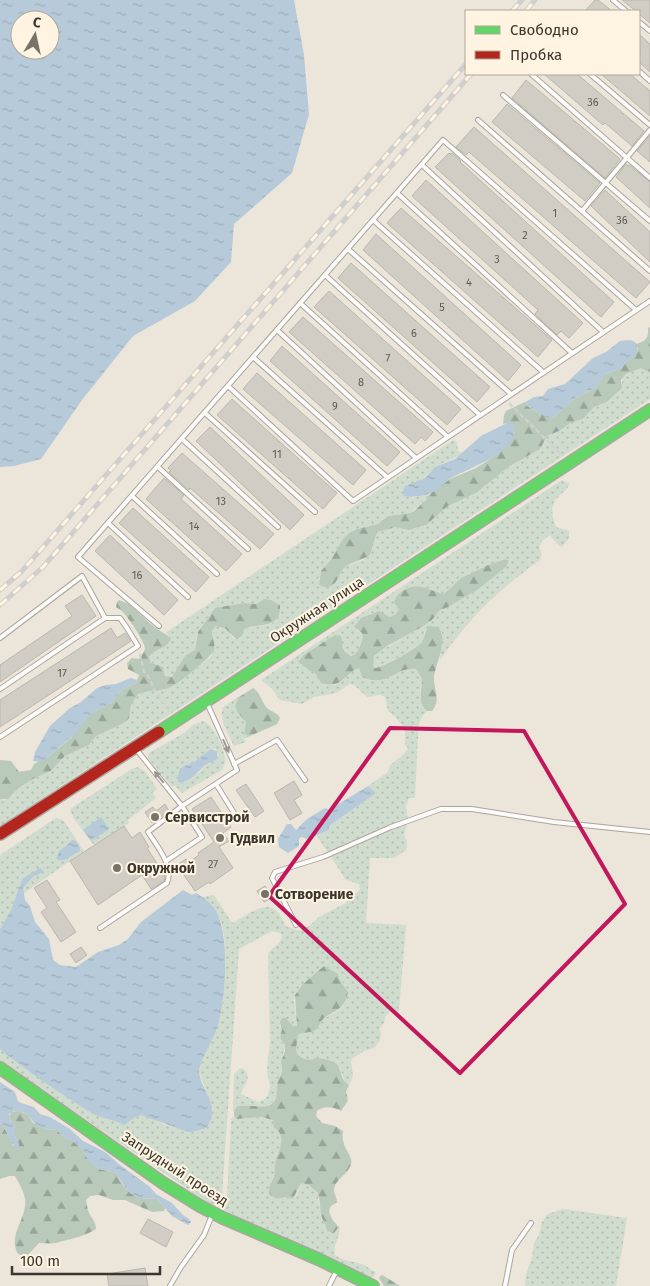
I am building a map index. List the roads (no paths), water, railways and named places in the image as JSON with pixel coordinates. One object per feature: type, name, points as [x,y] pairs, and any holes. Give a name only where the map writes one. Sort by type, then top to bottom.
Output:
[{"type":"main road","name":"Окружная улица","points":[[0,834],[135,748],[650,410]]},
{"type":"main road","name":"Запрудный проезд","points":[[0,1068],[163,1183],[213,1213],[338,1268],[373,1286]]},
{"type":"lane","points":[[613,0],[625,10]]},
{"type":"lane","points":[[640,23],[650,31]]},
{"type":"lane","points":[[640,72],[650,81]]},
{"type":"lane","points":[[532,75],[650,178]]},
{"type":"lane","points":[[591,75],[650,125]]},
{"type":"lane","points":[[503,96],[650,221]]},
{"type":"lane","points":[[478,120],[650,271]]},
{"type":"lane","points":[[582,211],[650,130]]},
{"type":"lane","points":[[159,626],[78,558],[443,140],[636,310]]},
{"type":"lane","points":[[422,165],[603,332]]},
{"type":"lane","points":[[397,193],[572,353]]},
{"type":"lane","points":[[373,220],[543,372]]},
{"type":"lane","points":[[348,249],[511,394]]},
{"type":"lane","points":[[325,275],[480,415]]},
{"type":"lane","points":[[228,386],[353,501],[650,301]]},
{"type":"lane","points":[[300,303],[448,436]]},
{"type":"lane","points":[[277,330],[416,458]]},
{"type":"lane","points":[[253,357],[388,477]]},
{"type":"lane","points":[[205,413],[315,512]]},
{"type":"lane","points":[[182,439],[278,527]]},
{"type":"lane","points":[[158,467],[248,550]]},
{"type":"lane","points":[[132,496],[217,574]]},
{"type":"lane","points":[[108,523],[188,597]]},
{"type":"lane","points":[[0,638],[82,576],[105,618]]},
{"type":"lane","points":[[0,689],[105,618],[120,618],[138,646],[0,737]]},
{"type":"lane","points":[[100,928],[167,884],[169,880],[166,861],[148,832],[182,806],[237,770],[206,701]]},
{"type":"lane","points":[[234,764],[277,740],[305,780]]},
{"type":"lane","points":[[135,748],[182,806],[202,837],[166,861]]},
{"type":"lane","points":[[216,784],[234,813]]},
{"type":"lane","points":[[296,925],[272,878],[275,872],[322,858],[391,826],[441,810],[472,809],[554,822],[650,832]]},
{"type":"lane","points":[[170,1286],[204,1235],[213,1213]]},
{"type":"lane","points":[[505,1286],[512,1250],[531,1223]]},
{"type":"lane","points":[[329,1286],[338,1268]]},
{"type":"water","points":[[0,0],[294,0],[304,55],[309,114],[292,173],[234,224],[231,262],[195,301],[133,336],[82,400],[41,459],[14,466],[0,467]]},
{"type":"water","points":[[629,340],[635,342],[637,346],[635,357],[627,361],[621,368],[604,375],[597,387],[574,399],[553,418],[545,417],[526,405],[527,401],[534,397],[543,396],[548,389],[565,384],[593,358],[606,352],[620,341]]},
{"type":"water","points":[[509,422],[515,426],[513,436],[501,452],[451,478],[433,492],[418,496],[404,496],[405,486],[425,478],[435,467],[455,459],[481,436]]},
{"type":"water","points":[[131,678],[137,680],[136,683],[122,690],[111,703],[90,714],[76,733],[48,757],[40,762],[33,761],[35,752],[50,726],[70,708],[81,702],[97,688],[116,684]]},
{"type":"water","points":[[211,749],[217,751],[218,758],[189,780],[179,783],[177,779],[180,768],[194,762]]},
{"type":"water","points":[[368,786],[376,793],[329,826],[329,830],[308,839],[301,837],[299,839],[299,846],[288,853],[279,847],[278,839],[287,824],[291,824],[296,830],[307,819],[325,808],[329,810]]},
{"type":"water","points":[[101,817],[109,829],[91,841],[83,830]]},
{"type":"water","points":[[72,840],[76,841],[80,851],[64,860],[58,860],[59,851]]},
{"type":"water","points":[[40,868],[44,872],[33,877],[23,888],[25,900],[30,906],[35,922],[49,939],[53,960],[60,965],[76,967],[98,952],[119,945],[128,939],[141,922],[183,890],[192,895],[196,893],[216,911],[223,935],[225,951],[225,983],[218,1025],[199,1071],[212,1106],[211,1120],[206,1128],[188,1132],[141,1115],[124,1125],[97,1115],[43,1082],[0,1049],[0,929],[11,910],[22,879]]},
{"type":"water","points":[[0,1082],[15,1092],[18,1101],[21,1103],[34,1107],[40,1114],[50,1117],[70,1129],[83,1141],[105,1152],[150,1187],[156,1194],[172,1203],[191,1222],[188,1225],[172,1216],[157,1199],[141,1198],[133,1195],[117,1173],[94,1166],[81,1148],[74,1142],[65,1138],[57,1130],[45,1129],[35,1124],[23,1112],[14,1111],[9,1114],[10,1120],[15,1125],[18,1148],[11,1143],[0,1123]]},
{"type":"railway","points":[[513,10],[522,0]]},
{"type":"railway","points":[[527,10],[535,0]]},
{"type":"railway","points":[[0,590],[22,571],[465,65]]},
{"type":"railway","points":[[0,605],[43,567],[470,75]]},
{"type":"place","name":"Сервисстрой","points":[[155,817]]},
{"type":"place","name":"Гудвил","points":[[220,838]]},
{"type":"place","name":"Окружной","points":[[117,868]]},
{"type":"place","name":"Сотворение","points":[[265,894]]}]
